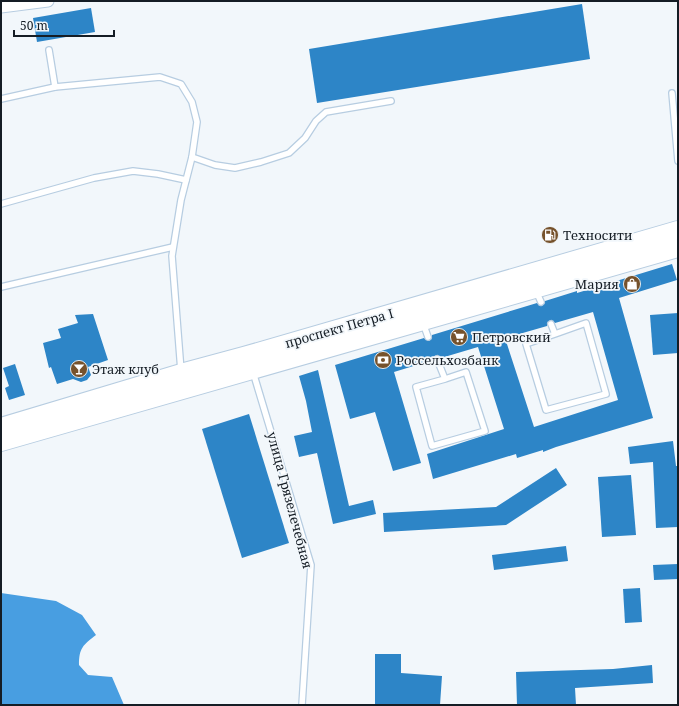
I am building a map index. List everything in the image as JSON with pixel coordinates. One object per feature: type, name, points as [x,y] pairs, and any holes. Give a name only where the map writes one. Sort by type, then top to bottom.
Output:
[{"type":"main road","name":"проспект Петра I","points":[[1,427],[181,373],[678,230]]},
{"type":"main road","name":"проспект Петра I","points":[[1,442],[253,369],[425,328],[538,295],[678,248]]},
{"type":"street","points":[[1,7],[48,1]]},
{"type":"lane","points":[[49,50],[55,87]]},
{"type":"lane","points":[[1,99],[55,87],[160,77],[181,84],[192,102],[197,122],[192,157],[186,180],[172,256],[181,373]]},
{"type":"lane","points":[[672,93],[678,161]]},
{"type":"lane","points":[[192,157],[215,165],[235,168],[261,162],[289,154],[305,138],[316,121],[326,112],[391,101]]},
{"type":"lane","points":[[1,204],[94,178],[133,171],[158,174],[186,180]]},
{"type":"lane","points":[[1,287],[173,247]]},
{"type":"lane","points":[[586,323],[606,394],[546,410],[526,344],[555,334],[586,323]]},
{"type":"lane","points":[[551,324],[555,334]]},
{"type":"lane","points":[[437,359],[445,379]]},
{"type":"lane","name":"улица Грязелечебная","points":[[253,369],[311,565],[302,705]]},
{"type":"lane","points":[[466,372],[485,431],[432,446],[416,387],[445,379],[466,372]]},
{"type":"water","points":[[1,593],[56,601],[82,615],[96,635],[83,647],[79,665],[88,675],[112,677],[124,705],[1,705]]},
{"type":"building","points":[[582,4],[590,59],[317,103],[309,49]]},
{"type":"building","points":[[91,8],[95,32],[37,42],[33,18]]},
{"type":"building","points":[[672,264],[677,280],[619,298],[653,418],[543,452],[543,450],[517,458],[516,454],[433,479],[427,454],[504,429],[478,347],[441,358],[436,355],[433,360],[394,372],[421,463],[393,471],[375,412],[350,419],[335,365],[424,338],[429,341],[432,335],[537,303],[542,306],[545,301],[577,291],[577,293]],"holes":[[[593,312],[618,400],[534,427],[505,338],[547,326],[550,320],[555,323]]]},
{"type":"building","points":[[678,313],[678,353],[653,355],[650,315]]},
{"type":"building","points":[[93,314],[108,360],[88,367],[91,375],[87,380],[81,382],[73,379],[57,384],[51,367],[49,368],[43,343],[61,338],[58,329],[78,323],[75,315]]},
{"type":"building","points":[[15,364],[25,395],[9,400],[5,388],[9,386],[3,368]]},
{"type":"building","points":[[318,370],[349,506],[373,500],[376,514],[333,524],[317,453],[299,457],[294,436],[312,432],[299,376]]},
{"type":"building","points":[[249,414],[289,543],[242,558],[202,429]]},
{"type":"building","points":[[673,441],[676,466],[678,466],[678,527],[656,528],[653,462],[630,464],[628,447]]},
{"type":"building","points":[[556,468],[567,485],[506,525],[384,532],[383,513],[496,507]]},
{"type":"building","points":[[631,475],[636,535],[602,537],[598,477]]},
{"type":"building","points":[[566,546],[568,561],[494,570],[492,555]]},
{"type":"building","points":[[678,564],[678,579],[654,580],[653,565]]},
{"type":"building","points":[[640,588],[642,622],[625,623],[623,589]]},
{"type":"building","points":[[375,654],[401,654],[401,673],[442,676],[440,705],[375,705]]},
{"type":"building","points":[[652,665],[653,683],[575,688],[576,705],[517,705],[516,672],[613,669]]},
{"type":"place","name":"Техносити","points":[[550,235]]},
{"type":"place","name":"Мария","points":[[632,284]]},
{"type":"place","name":"Петровский","points":[[459,337]]},
{"type":"place","name":"Россельхозбанк","points":[[383,360]]},
{"type":"place","name":"Этаж клуб","points":[[79,369]]}]
